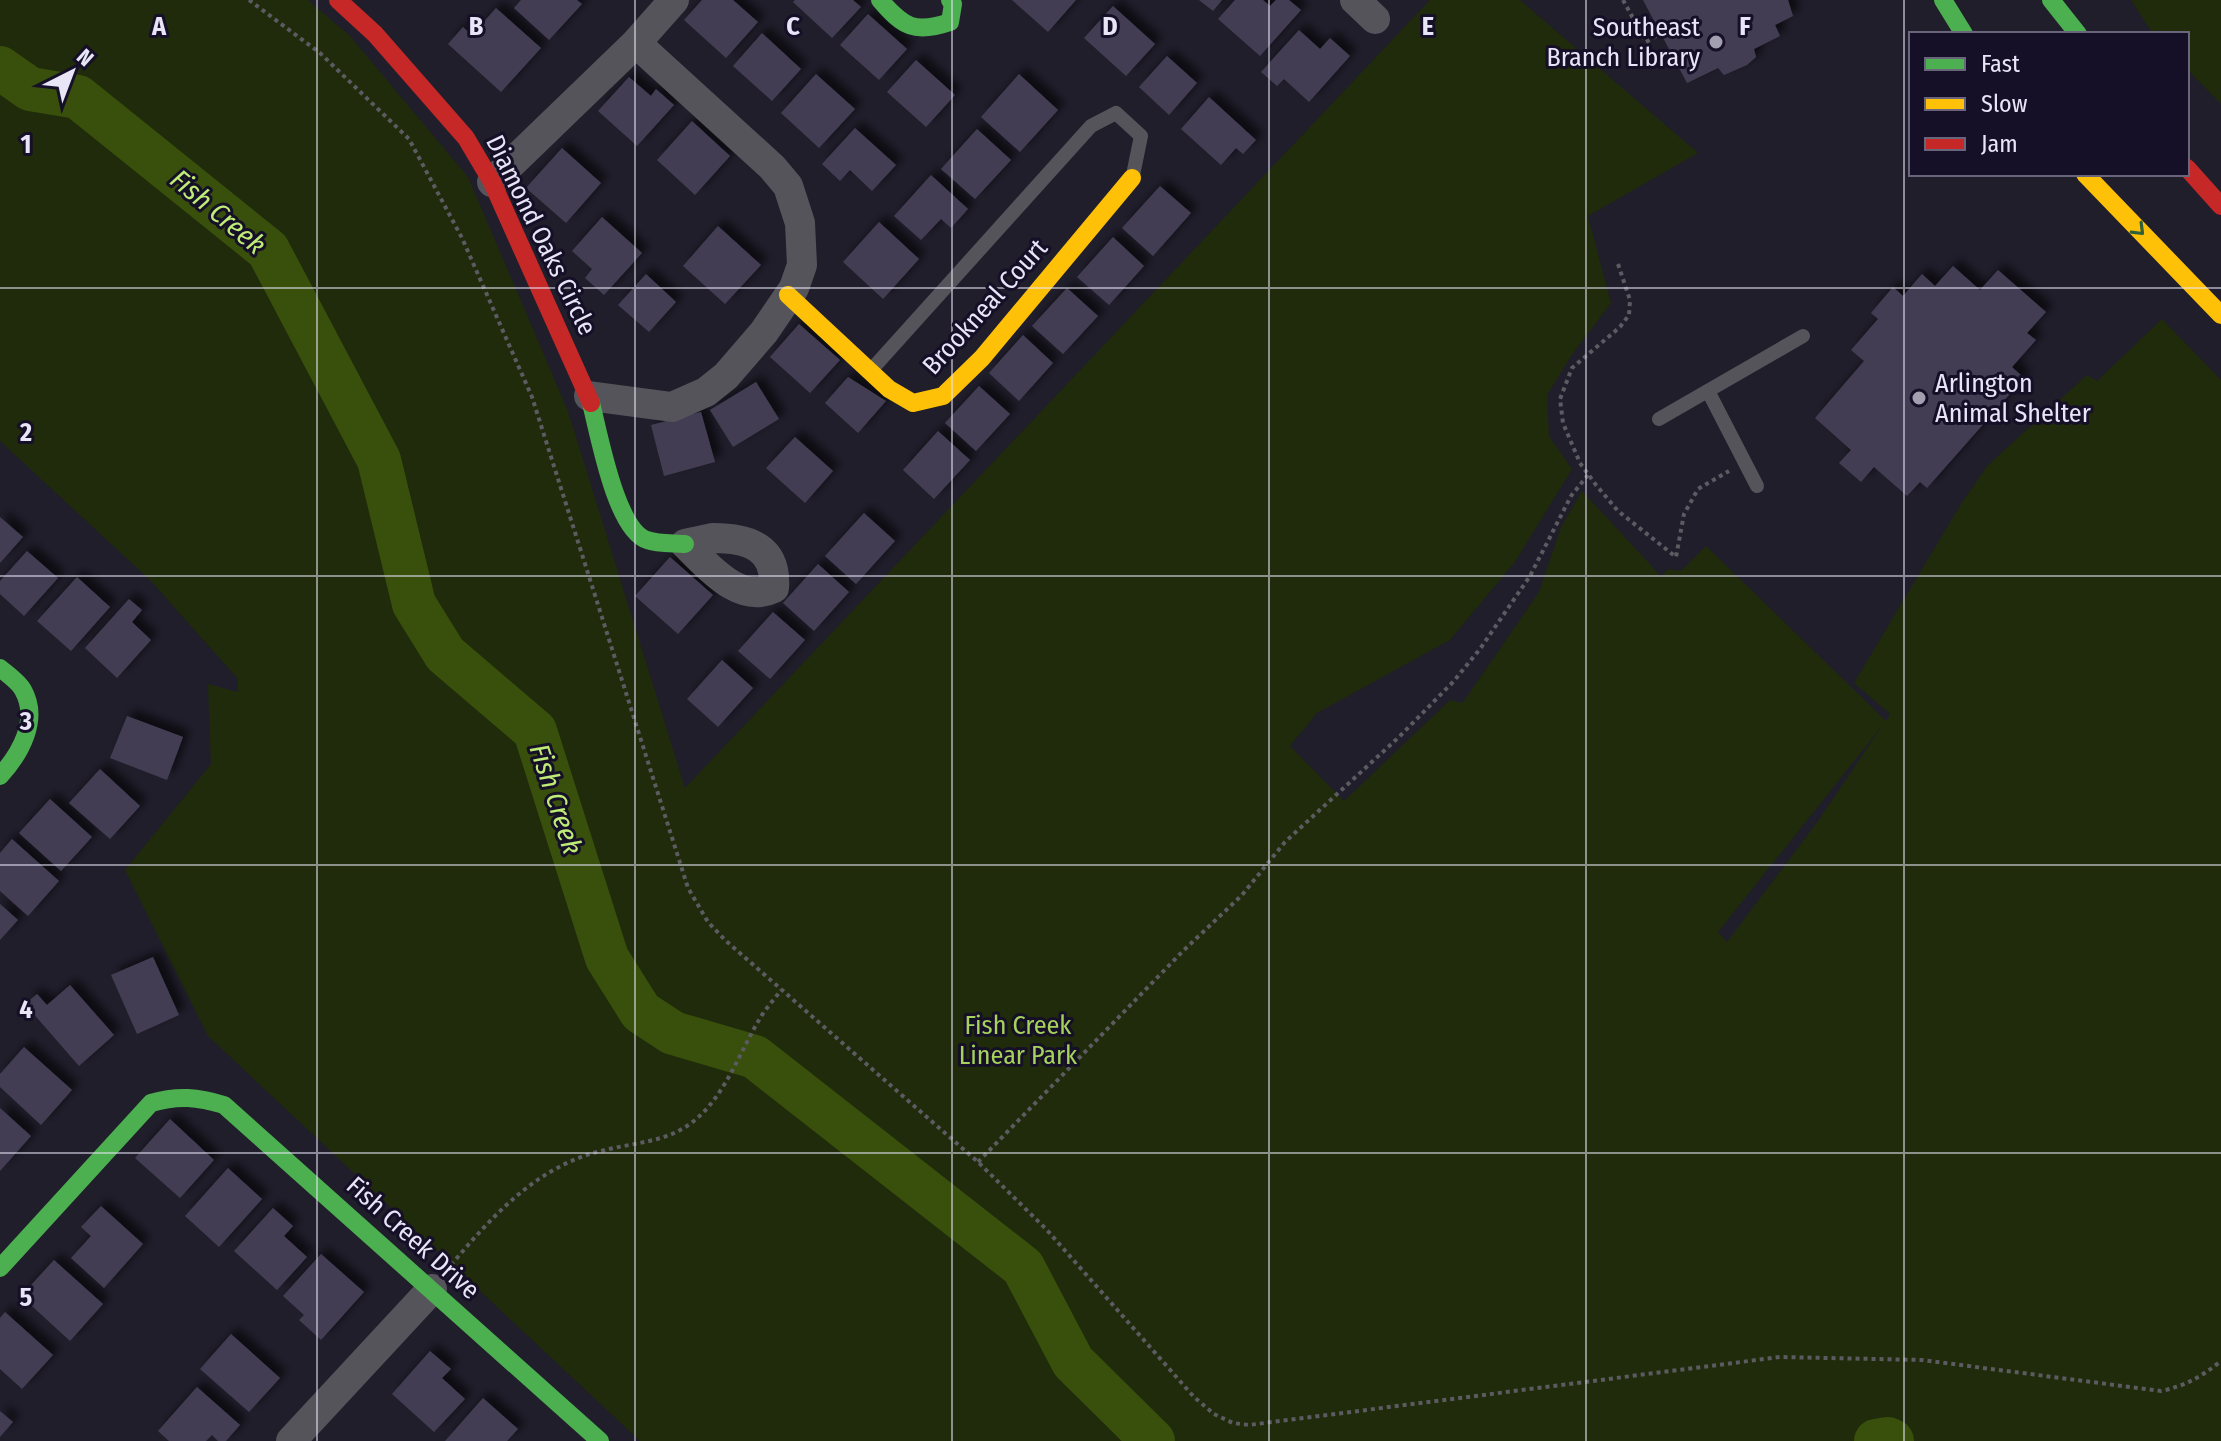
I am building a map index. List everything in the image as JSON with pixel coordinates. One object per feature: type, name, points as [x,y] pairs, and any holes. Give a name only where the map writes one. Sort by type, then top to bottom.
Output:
[{"type":"street","name":"Diamond Oaks Circle","points":[[338,0],[375,34],[466,138],[492,182],[589,396],[620,508],[634,531],[646,540],[685,544]]},
{"type":"street","points":[[492,182],[636,43],[674,0]]},
{"type":"street","points":[[880,0],[905,25],[929,31],[950,22],[953,4],[950,0]]},
{"type":"street","points":[[1943,0],[1963,32]]},
{"type":"street","points":[[2051,0],[2076,32]]},
{"type":"street","points":[[589,396],[672,407],[706,392],[726,376],[764,332],[794,288],[802,265],[800,223],[788,186],[772,167],[636,43]]},
{"type":"street","points":[[2189,170],[2221,206]]},
{"type":"street","points":[[2087,176],[2221,315]]},
{"type":"street","name":"Brookneal Court","points":[[788,295],[889,389],[913,403],[943,396],[982,358],[1132,178]]},
{"type":"street","points":[[0,668],[23,689],[28,708],[27,734],[17,757],[0,776]]},
{"type":"street","name":"Fish Creek Drive","points":[[0,1268],[151,1103],[180,1094],[224,1105],[440,1278],[600,1441]]},
{"type":"street","points":[[291,1441],[440,1278]]},
{"type":"lane","points":[[870,371],[1091,126],[1116,113],[1141,136],[1132,178]]},
{"type":"lane","points":[[1659,419],[1803,336]]},
{"type":"lane","points":[[1708,391],[1757,486]]},
{"type":"path","points":[[249,0],[320,53],[409,139],[462,238],[532,397],[688,888],[708,922],[978,1162],[1046,1229],[1177,1379],[1214,1414],[1233,1423],[1249,1425],[1780,1357],[1922,1360],[2161,1391],[2182,1387],[2221,1361]]},
{"type":"path","points":[[1623,0],[1646,42],[1656,36]]},
{"type":"path","points":[[1618,264],[1630,300],[1629,315],[1620,327],[1572,368],[1560,399],[1563,423],[1588,475],[1618,511],[1676,557],[1684,514],[1698,489],[1745,462]]},
{"type":"path","points":[[978,1162],[1184,950],[1242,895],[1285,842],[1399,737],[1453,682],[1480,649],[1530,576],[1571,496],[1588,475]]},
{"type":"path","points":[[440,1278],[486,1223],[535,1180],[566,1163],[604,1150],[645,1143],[687,1126],[700,1116],[718,1093],[761,1017],[781,990]]},
{"type":"green space","name":"Fish Creek Linear Park","points":[[0,0],[308,0],[350,36],[468,177],[568,411],[685,788],[1430,0],[1520,0],[1698,153],[1588,216],[1611,303],[1571,356],[1547,395],[1549,436],[1572,469],[1515,562],[1450,640],[1317,713],[1290,746],[1344,801],[1450,700],[1462,703],[1539,592],[1561,527],[1582,491],[1661,576],[1668,569],[1681,571],[1706,546],[1886,721],[1890,714],[1854,683],[1961,504],[1988,465],[2087,375],[2097,381],[2162,319],[2221,380],[2221,1441],[640,1441],[208,1036],[125,870],[211,764],[208,684],[238,692],[238,679],[150,580],[0,441]],"holes":[[[1882,726],[1818,821],[1727,942],[1718,932]]]},
{"type":"green space","points":[[2131,0],[2221,0],[2221,104],[2189,71],[2189,32],[2152,32]]},
{"type":"building","points":[[521,0],[577,0],[582,4],[549,40],[514,8]]},
{"type":"building","points":[[702,0],[733,0],[758,22],[726,58],[684,20]]},
{"type":"building","points":[[853,0],[861,7],[832,38],[793,2]]},
{"type":"building","points":[[1012,0],[1076,0],[1048,32]]},
{"type":"building","points":[[1199,0],[1222,0],[1213,11]]},
{"type":"building","points":[[1235,0],[1263,0],[1270,6],[1276,0],[1289,0],[1301,10],[1260,56],[1218,19]]},
{"type":"building","name":"Southeast Branch Library","points":[[1643,0],[1788,0],[1793,16],[1775,25],[1780,36],[1754,49],[1756,57],[1747,65],[1724,75],[1718,68],[1687,83]]},
{"type":"building","points":[[1113,6],[1155,44],[1126,76],[1084,38]]},
{"type":"building","points":[[496,8],[541,48],[501,92],[448,44],[463,27],[472,35]]},
{"type":"building","points":[[868,14],[907,49],[879,80],[840,45]]},
{"type":"building","points":[[1299,30],[1320,49],[1330,38],[1350,56],[1309,102],[1284,79],[1277,86],[1261,72]]},
{"type":"building","points":[[762,33],[801,69],[772,101],[733,66]]},
{"type":"building","points":[[1167,56],[1197,83],[1169,115],[1139,87]]},
{"type":"building","points":[[916,60],[955,95],[926,127],[887,92]]},
{"type":"building","points":[[816,74],[855,109],[819,148],[781,113]]},
{"type":"building","points":[[1019,74],[1058,110],[1020,152],[981,117]]},
{"type":"building","points":[[629,77],[651,96],[656,89],[674,105],[637,146],[598,111]]},
{"type":"building","points":[[1209,97],[1256,140],[1243,154],[1236,148],[1221,165],[1181,129]]},
{"type":"building","points":[[692,121],[730,156],[695,195],[657,160]]},
{"type":"building","points":[[855,128],[896,165],[872,191],[850,170],[840,181],[822,164]]},
{"type":"building","points":[[977,129],[1011,160],[975,199],[941,169]]},
{"type":"building","points":[[562,148],[601,183],[566,223],[526,188]]},
{"type":"building","points":[[931,175],[968,209],[951,228],[941,219],[921,240],[894,216]]},
{"type":"building","points":[[1160,186],[1191,213],[1153,256],[1122,228]]},
{"type":"building","points":[[602,217],[642,253],[604,295],[585,278],[592,269],[572,251]]},
{"type":"building","points":[[879,222],[919,259],[883,299],[843,262]]},
{"type":"building","points":[[718,226],[761,265],[725,304],[683,266]]},
{"type":"building","points":[[1113,237],[1144,266],[1109,305],[1077,277]]},
{"type":"building","name":"Arlington Animal Shelter","points":[[1953,266],[1980,290],[1998,270],[2046,312],[2027,333],[2036,340],[2012,367],[2024,378],[1927,488],[1920,482],[1907,496],[1874,467],[1861,482],[1839,463],[1851,450],[1815,418],[1864,361],[1851,350],[1878,319],[1871,313],[1893,287],[1903,296],[1922,274],[1935,286]]},
{"type":"building","points":[[646,274],[676,302],[649,332],[618,305]]},
{"type":"building","points":[[1067,288],[1098,316],[1063,354],[1032,326]]},
{"type":"building","points":[[799,324],[840,360],[810,393],[770,357]]},
{"type":"building","points":[[1023,335],[1053,363],[1019,401],[989,373]]},
{"type":"building","points":[[848,377],[886,401],[858,433],[825,403]]},
{"type":"building","points":[[756,382],[779,419],[733,447],[710,410]]},
{"type":"building","points":[[979,386],[1010,414],[976,451],[945,423]]},
{"type":"building","points":[[701,412],[715,462],[664,476],[651,425]]},
{"type":"building","points":[[938,431],[970,460],[934,499],[903,470]]},
{"type":"building","points":[[795,437],[833,471],[805,503],[766,468]]},
{"type":"building","points":[[864,513],[895,541],[856,584],[825,556]]},
{"type":"building","points":[[0,517],[23,537],[0,563]]},
{"type":"building","points":[[27,551],[58,578],[24,616],[0,594],[0,581]]},
{"type":"building","points":[[670,557],[713,595],[678,634],[635,596]]},
{"type":"building","points":[[818,564],[849,592],[814,631],[783,603]]},
{"type":"building","points":[[77,577],[110,607],[71,651],[37,621]]},
{"type":"building","points":[[129,599],[142,610],[132,622],[151,640],[117,678],[85,648]]},
{"type":"building","points":[[773,612],[805,640],[770,679],[738,651]]},
{"type":"building","points":[[722,660],[753,688],[718,727],[687,699]]},
{"type":"building","points":[[127,716],[183,737],[167,780],[110,758]]},
{"type":"building","points":[[100,769],[140,806],[110,839],[69,803]]},
{"type":"building","points":[[50,799],[92,837],[61,871],[19,833]]},
{"type":"building","points":[[12,839],[59,881],[28,916],[0,891],[0,853]]},
{"type":"building","points":[[0,904],[18,920],[0,940]]},
{"type":"building","points":[[153,957],[179,1015],[137,1034],[111,975]]},
{"type":"building","points":[[70,985],[114,1035],[79,1066],[25,1004],[37,994],[47,1005]]},
{"type":"building","points":[[24,1047],[72,1090],[41,1125],[0,1087],[0,1074]]},
{"type":"building","points":[[0,1108],[31,1136],[0,1171]]},
{"type":"building","points":[[170,1119],[214,1160],[180,1198],[135,1158]]},
{"type":"building","points":[[228,1168],[262,1199],[219,1247],[185,1216]]},
{"type":"building","points":[[101,1206],[143,1244],[104,1288],[71,1258],[91,1236],[81,1227]]},
{"type":"building","points":[[273,1208],[293,1226],[284,1236],[307,1257],[277,1290],[234,1251]]},
{"type":"building","points":[[321,1254],[364,1292],[321,1340],[299,1320],[304,1315],[283,1296]]},
{"type":"building","points":[[54,1260],[103,1304],[70,1341],[21,1296]]},
{"type":"building","points":[[5,1312],[53,1355],[22,1389],[0,1369],[0,1318]]},
{"type":"building","points":[[231,1334],[280,1378],[249,1412],[200,1369]]},
{"type":"building","points":[[430,1351],[451,1369],[442,1378],[465,1399],[434,1432],[392,1394]]},
{"type":"building","points":[[197,1387],[240,1425],[226,1441],[218,1441],[212,1435],[206,1441],[169,1441],[158,1431]]},
{"type":"building","points":[[483,1398],[518,1429],[507,1441],[445,1441]]},
{"type":"building","points":[[0,1411],[13,1422],[0,1437]]},
{"type":"waterway","name":"Fish Creek","points":[[0,68],[30,89],[78,97],[268,250],[379,460],[414,604],[445,654],[535,731],[607,958],[641,1012],[673,1033],[755,1057],[1023,1267],[1073,1362],[1153,1441]]},
{"type":"waterway","name":"Fish Creek","points":[[1876,1441],[1892,1441]]},
{"type":"traffic: fast","points":[[880,0],[903,22],[919,27],[950,22],[953,4],[950,0]]},
{"type":"traffic: fast","points":[[1943,0],[1963,32]]},
{"type":"traffic: fast","points":[[2051,0],[2076,32]]},
{"type":"traffic: fast","points":[[591,403],[610,479],[626,519],[636,533],[647,540],[685,544]]},
{"type":"traffic: fast","points":[[0,668],[21,687],[28,701],[29,713],[21,747],[0,776]]},
{"type":"traffic: fast","points":[[0,1268],[151,1103],[188,1098],[224,1105],[600,1441]]},
{"type":"traffic: slow","points":[[2087,176],[2221,315]]},
{"type":"traffic: slow","points":[[788,295],[889,389],[913,403],[943,396],[982,358],[1132,178]]},
{"type":"traffic: jam","points":[[338,0],[375,34],[466,138],[492,182],[591,403]]},
{"type":"traffic: jam","points":[[2189,170],[2221,206]]},
{"type":"place","name":"Southeast Branch Library","points":[[1716,42]]},
{"type":"place","name":"Arlington Animal Shelter","points":[[1919,398]]}]
